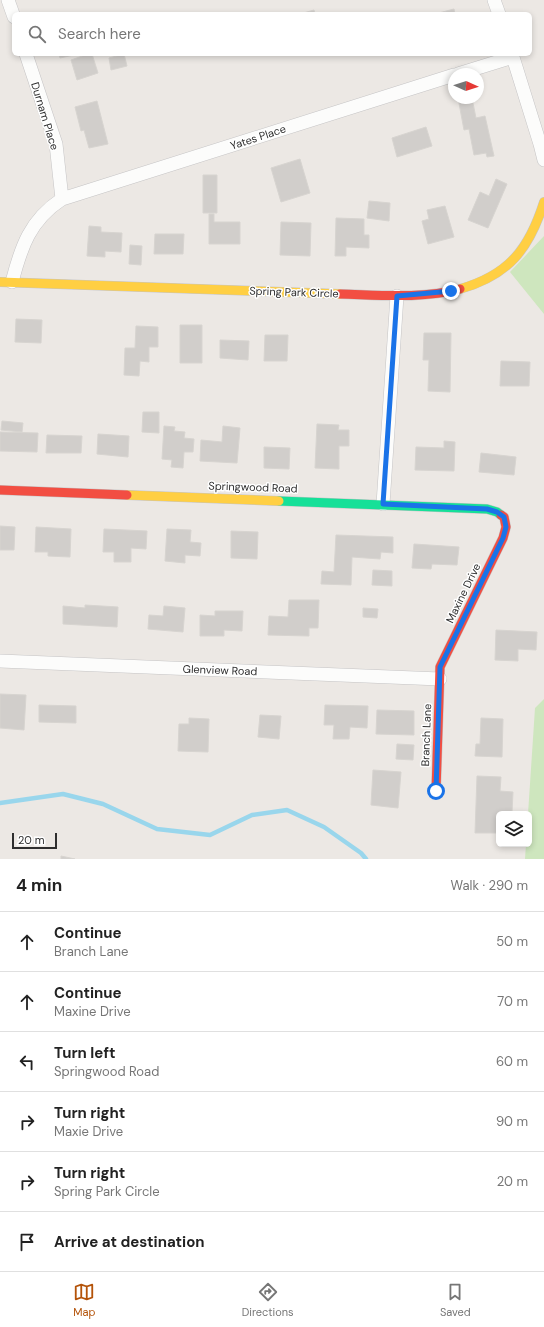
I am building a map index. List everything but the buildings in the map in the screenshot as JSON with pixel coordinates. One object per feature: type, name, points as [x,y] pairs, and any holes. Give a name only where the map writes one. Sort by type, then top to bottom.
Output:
[{"type":"street","points":[[8,0],[12,12]]},
{"type":"street","points":[[494,0],[498,12]]},
{"type":"street","name":"Durnam Place","points":[[27,56],[56,144],[62,199]]},
{"type":"street","points":[[475,68],[509,56]]},
{"type":"street","points":[[512,56],[544,160]]},
{"type":"street","name":"Yates Place","points":[[62,199],[448,77]]},
{"type":"street","points":[[6,282],[35,223],[51,206],[62,199]]},
{"type":"street","name":"Spring Park Circle","points":[[6,282],[397,296],[451,291],[469,286],[494,276],[504,269],[520,253],[532,235],[539,220],[544,202]]},
{"type":"street","points":[[383,504],[397,296]]},
{"type":"street","name":"Springwood Road","points":[[0,490],[487,509],[497,512],[504,517]]},
{"type":"street","name":"Maxine Drive","points":[[440,679],[440,667],[503,538],[506,527],[504,517]]},
{"type":"street","name":"Glenview Road","points":[[0,661],[440,679]]},
{"type":"street","name":"Branch Lane","points":[[436,791],[440,679]]},
{"type":"green space","points":[[544,236],[544,314],[510,272]]},
{"type":"green space","points":[[544,699],[544,859],[525,859],[526,847],[532,847],[532,811],[528,811],[535,708]]},
{"type":"waterway","points":[[0,803],[63,794],[103,804],[157,829],[210,835],[252,815],[287,810],[324,827],[361,853],[366,859]]},
{"type":"traffic: fast","points":[[279,501],[487,509],[501,515]]},
{"type":"traffic: slow","points":[[460,289],[492,276],[515,258],[531,233],[544,202]]},
{"type":"traffic: slow","points":[[0,282],[340,294]]},
{"type":"traffic: slow","points":[[127,495],[279,501]]},
{"type":"traffic: jam","points":[[340,294],[416,295],[460,289]]},
{"type":"traffic: jam","points":[[0,490],[127,495]]},
{"type":"traffic: jam","points":[[436,791],[440,667],[503,538],[506,527],[504,517],[501,515]]},
{"type":"route","points":[[436,791],[440,667],[503,538],[506,527],[504,517],[497,512],[487,509],[383,504],[397,296],[451,291]]}]
